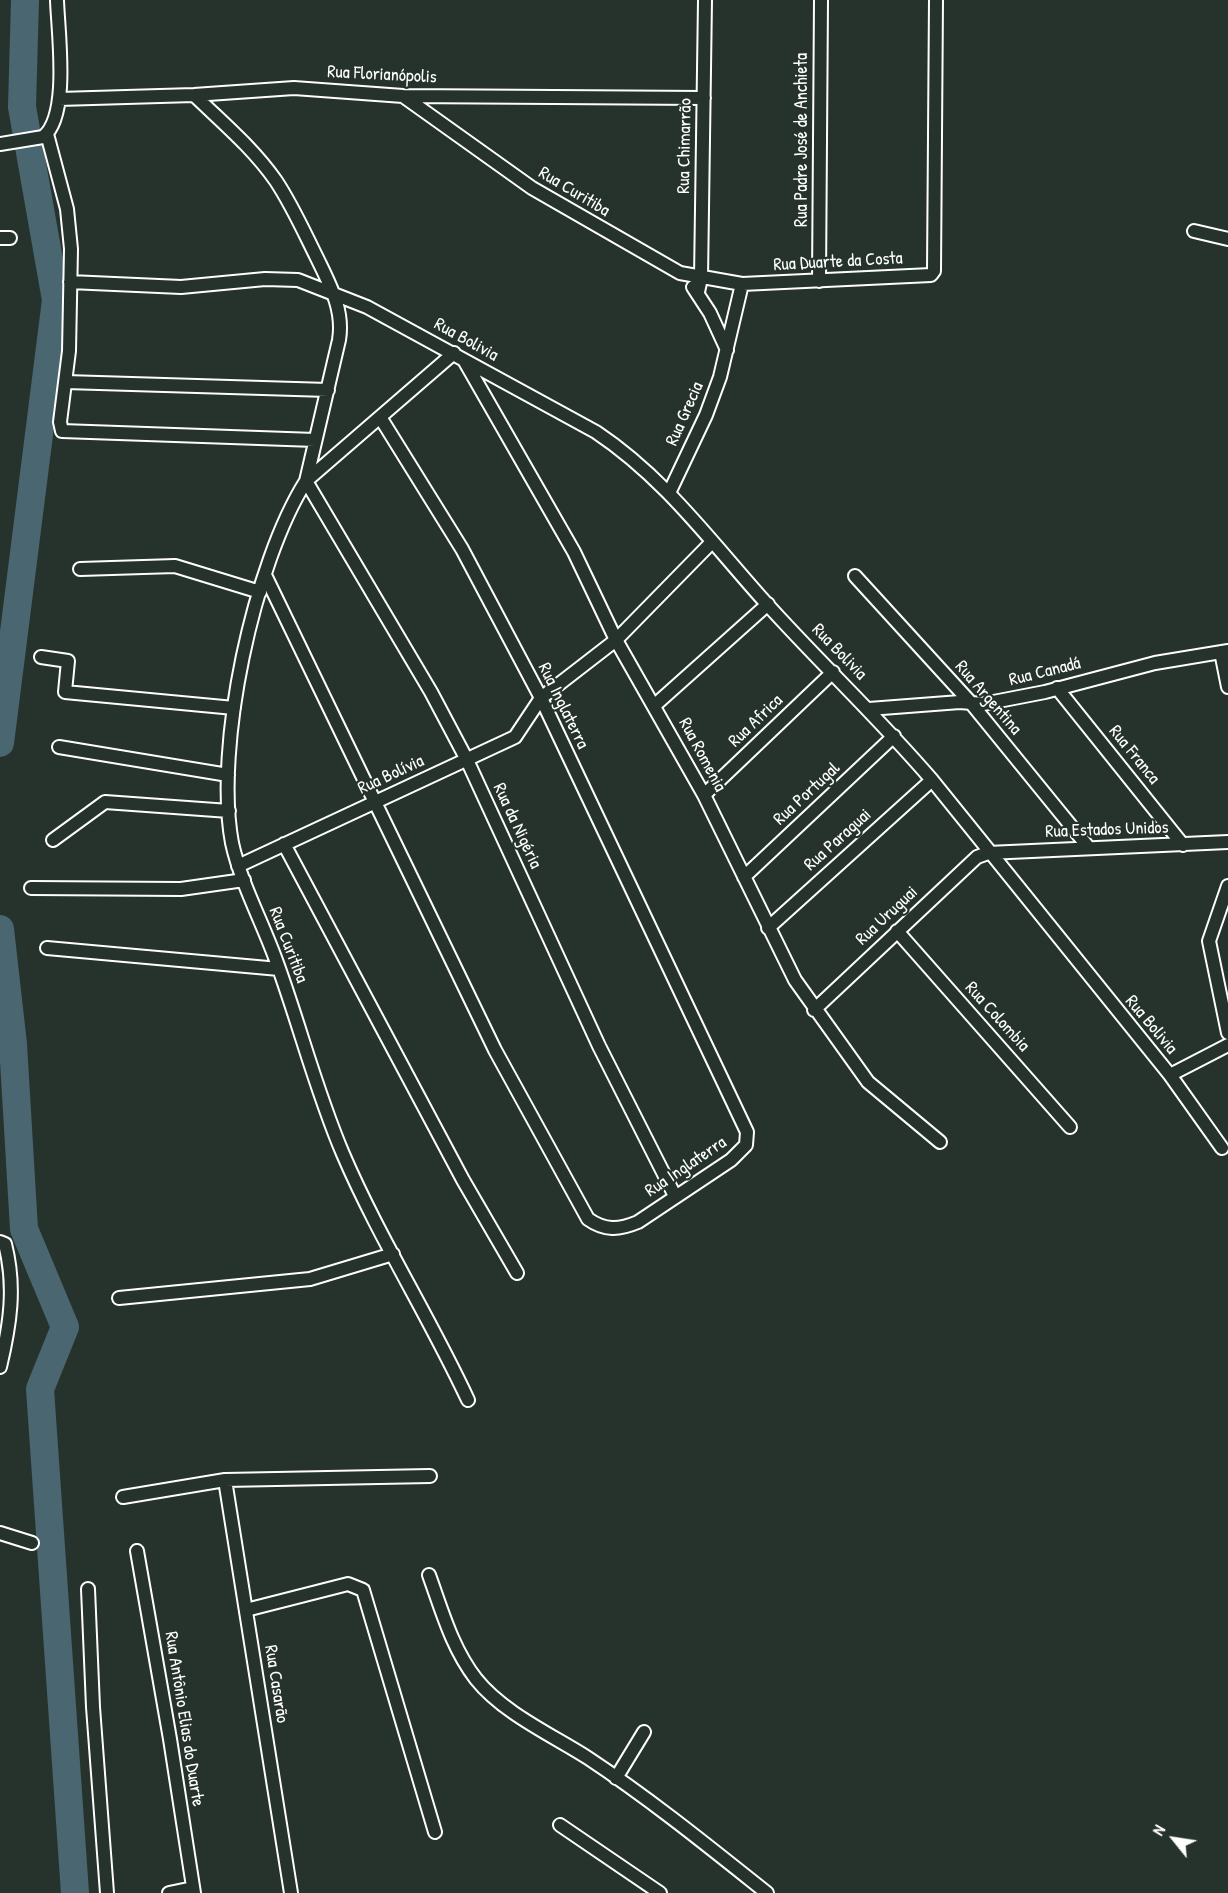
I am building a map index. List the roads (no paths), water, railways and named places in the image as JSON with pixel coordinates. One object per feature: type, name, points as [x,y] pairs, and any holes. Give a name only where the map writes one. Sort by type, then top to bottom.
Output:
[{"type":"street","points":[[57,0],[59,99],[57,114],[44,136],[67,209],[70,249],[71,321],[60,427],[66,432],[315,440]]},
{"type":"street","name":"Rua Chimarrão","points":[[698,292],[701,278],[705,0]]},
{"type":"street","name":"Rua Padre José de Anchieta","points":[[819,281],[821,0]]},
{"type":"street","name":"Rua Duarte da Costa","points":[[742,284],[934,274],[936,0]]},
{"type":"street","name":"Rua Florianópolis","points":[[59,99],[194,95],[294,88],[403,96],[704,98]]},
{"type":"street","points":[[194,95],[246,145],[275,181],[289,202],[333,292],[341,330],[306,481]]},
{"type":"street","name":"Rua Curitiba","points":[[403,96],[532,188],[680,273],[742,284]]},
{"type":"street","points":[[5,143],[44,136]]},
{"type":"street","points":[[1194,231],[1228,239]]},
{"type":"street","points":[[680,273],[698,292],[726,350]]},
{"type":"street","name":"Rua Bolivia","points":[[70,282],[181,287],[278,278],[298,280],[333,292],[459,356],[596,432],[623,450],[670,491],[768,604],[869,709],[932,780],[988,853],[1170,1075],[1222,1148]]},
{"type":"street","name":"Rua Grecia","points":[[670,491],[706,415],[720,377],[742,284]]},
{"type":"street","points":[[306,481],[380,417],[459,356]]},
{"type":"street","name":"Rua Romenia","points":[[459,356],[574,552],[616,640],[655,705],[704,795],[786,965],[814,1010],[868,1082],[939,1142]]},
{"type":"street","points":[[66,382],[328,390]]},
{"type":"street","name":"Rua Inglaterra","points":[[265,575],[505,1068],[588,1219],[605,1229],[626,1227],[638,1222],[731,1160],[746,1145],[747,1132],[541,698],[462,549],[380,417]]},
{"type":"street","name":"Rua Curitiba","points":[[306,481],[281,525],[265,575],[234,708],[228,775],[229,811],[238,866],[279,969],[327,1115],[357,1183],[468,1400]]},
{"type":"street","name":"Rua da Nigéria","points":[[306,481],[425,681],[466,760],[599,1046],[675,1196]]},
{"type":"street","name":"Rua Bolívia","points":[[238,866],[516,737],[541,698],[616,640],[712,542]]},
{"type":"street","points":[[80,569],[176,566],[260,592]]},
{"type":"street","name":"Rua Argentina","points":[[855,576],[971,703],[1089,848]]},
{"type":"street","points":[[655,705],[768,604]]},
{"type":"street","points":[[1224,651],[1228,687]]},
{"type":"street","name":"Rua Canadá","points":[[869,709],[983,704],[1155,663],[1224,651]]},
{"type":"street","points":[[40,657],[68,661],[65,692],[234,708]]},
{"type":"street","name":"Rua Africa","points":[[704,795],[833,672]]},
{"type":"street","name":"Rua Franca","points":[[1057,688],[1182,845]]},
{"type":"street","name":"Rua Portugal","points":[[744,877],[894,736]]},
{"type":"street","points":[[59,747],[228,775]]},
{"type":"street","name":"Rua Paraguai","points":[[768,928],[932,780]]},
{"type":"street","points":[[53,840],[105,802],[229,811]]},
{"type":"street","name":"Rua Estados Unidos","points":[[988,853],[1228,842]]},
{"type":"street","points":[[284,844],[462,1180],[517,1273]]},
{"type":"street","name":"Rua Uruguai","points":[[814,1010],[971,861],[988,853]]},
{"type":"street","points":[[31,888],[181,889],[244,880]]},
{"type":"street","points":[[1228,886],[1209,941],[1228,1033]]},
{"type":"street","name":"Rua Colombia","points":[[897,931],[1070,1127]]},
{"type":"street","points":[[47,948],[279,969]]},
{"type":"street","points":[[1170,1075],[1228,1045]]},
{"type":"street","points":[[0,1242],[4,1244],[11,1268],[13,1305],[0,1368]]},
{"type":"street","points":[[119,1298],[299,1281],[334,1273],[393,1254]]},
{"type":"street","points":[[123,1497],[225,1480],[430,1476]]},
{"type":"street","name":"Rua Casarão","points":[[225,1480],[291,1893]]},
{"type":"street","points":[[0,1533],[32,1543]]},
{"type":"street","name":"Rua Antônio Elias do Duarte","points":[[137,1551],[193,1890]]},
{"type":"street","points":[[429,1575],[455,1647],[477,1681],[518,1716],[664,1811],[766,1893]]},
{"type":"street","points":[[246,1610],[348,1584],[363,1590],[435,1832]]},
{"type":"street","points":[[88,1589],[93,1707],[107,1893]]},
{"type":"street","points":[[616,1778],[644,1732]]},
{"type":"street","points":[[560,1825],[660,1893]]},
{"type":"street","points":[[169,1893],[193,1890]]},
{"type":"waterway","points":[[0,743],[56,300],[22,107],[25,0]]},
{"type":"waterway","points":[[0,929],[13,1044],[24,1229],[65,1327],[40,1389],[75,1893]]}]
